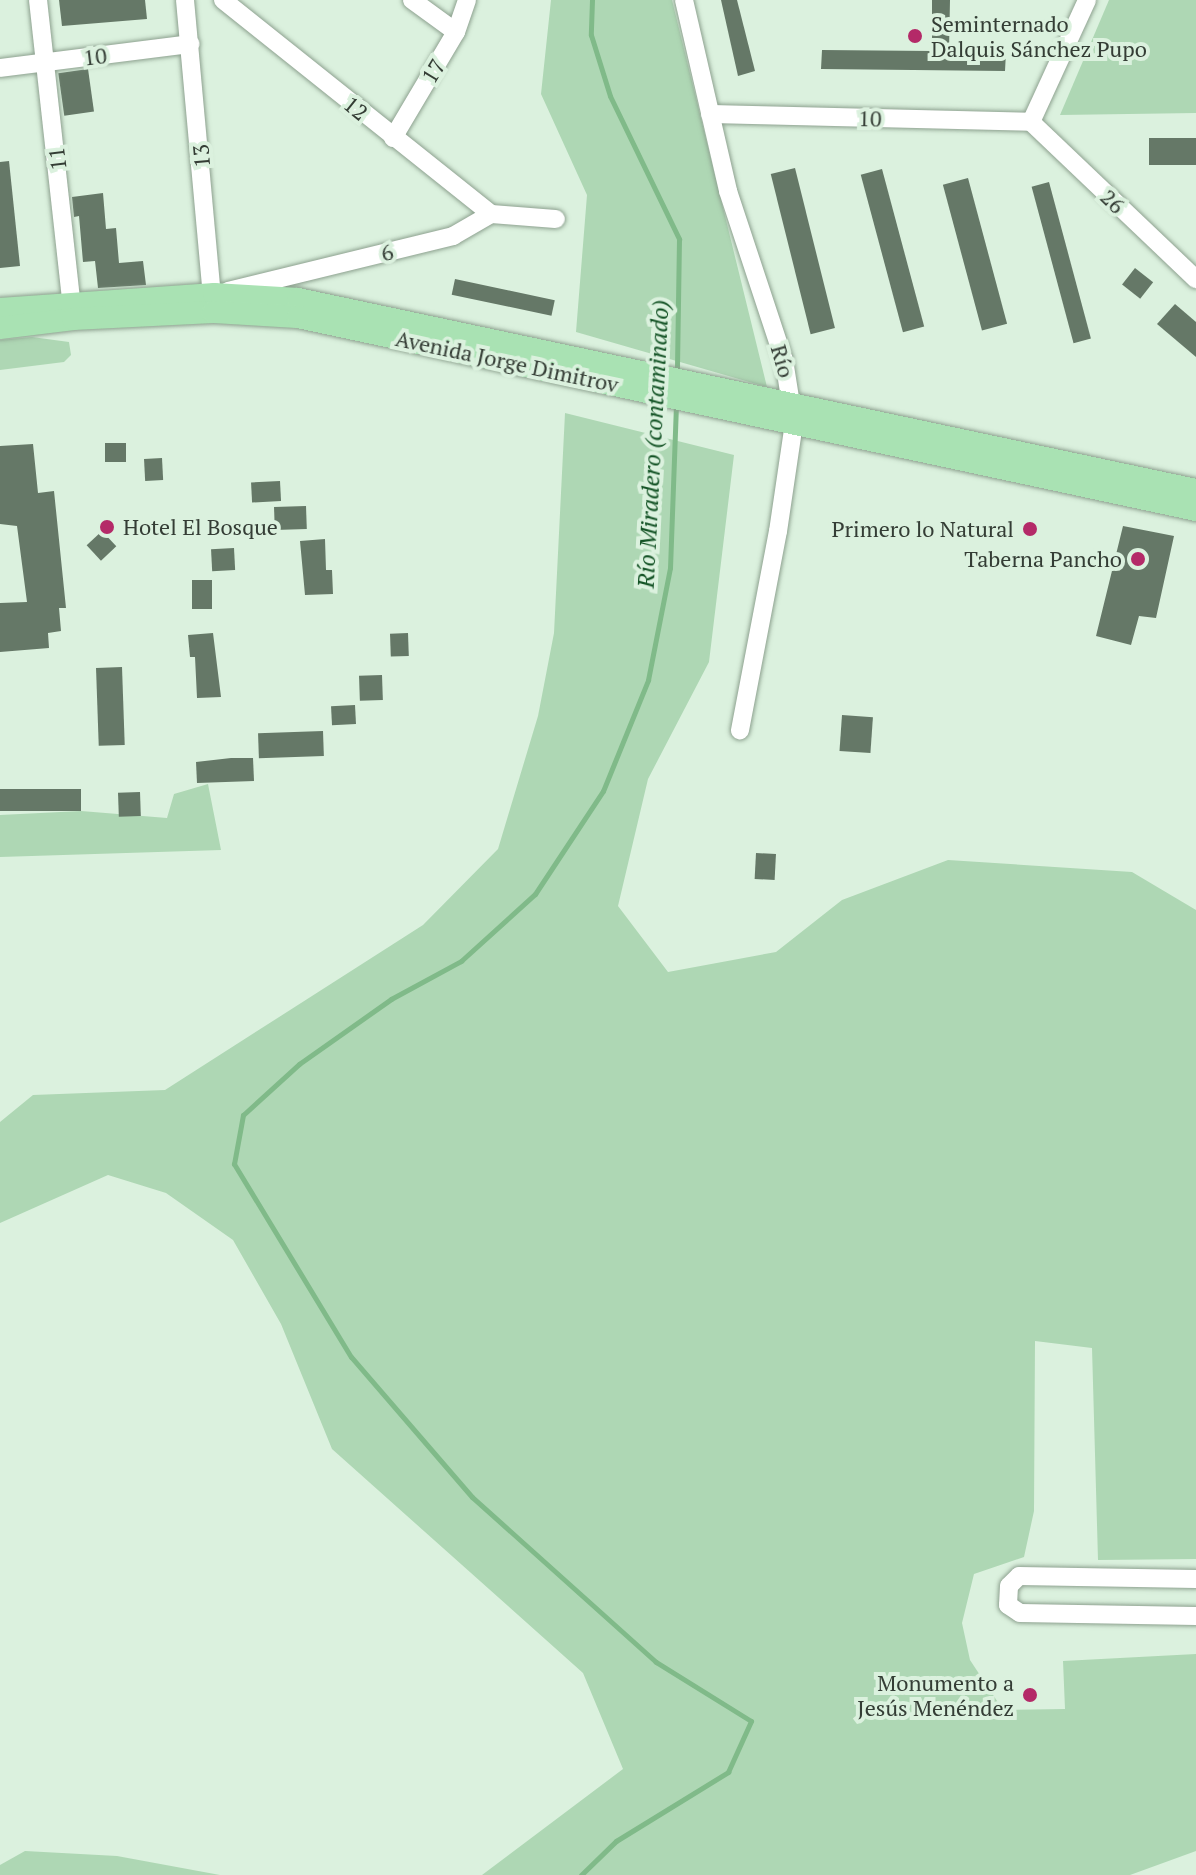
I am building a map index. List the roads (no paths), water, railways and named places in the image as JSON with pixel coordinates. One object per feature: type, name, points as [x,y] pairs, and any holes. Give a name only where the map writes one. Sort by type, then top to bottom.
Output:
[{"type":"main road","name":"Avenida Jorge Dimitrov","points":[[0,309],[73,310],[298,299],[697,393],[1196,490]]},
{"type":"main road","name":"Avenida Jorge Dimitrov","points":[[0,328],[73,310]]},
{"type":"main road","name":"Avenida Jorge Dimitrov","points":[[793,413],[1196,510]]},
{"type":"street","name":"11","points":[[38,0],[73,310]]},
{"type":"street","name":"13","points":[[185,0],[213,303]]},
{"type":"street","name":"12","points":[[223,0],[491,214]]},
{"type":"street","points":[[412,0],[456,32]]},
{"type":"street","name":"17","points":[[393,138],[456,32],[467,0]]},
{"type":"street","name":"Río","points":[[684,0],[728,191],[784,360],[793,413],[778,531],[740,730]]},
{"type":"street","points":[[1031,122],[1087,0]]},
{"type":"street","name":"10","points":[[0,68],[190,44]]},
{"type":"street","name":"10","points":[[710,114],[1031,122]]},
{"type":"street","name":"26","points":[[1031,122],[1196,279]]},
{"type":"street","points":[[491,214],[556,219]]},
{"type":"street","name":"6","points":[[213,303],[453,236],[491,214]]},
{"type":"street","points":[[1196,1579],[1019,1576],[1009,1586],[1008,1605],[1020,1613],[1196,1616]]},
{"type":"waterway","name":"Río Miradero (contaminado)","points":[[592,0],[591,35],[610,96],[679,239],[677,372]]},
{"type":"waterway","name":"Río Miradero (contaminado)","points":[[581,1875],[616,1841],[728,1772],[751,1721],[656,1662],[472,1497],[351,1357],[234,1164],[243,1115],[299,1064],[391,999],[461,961],[535,894],[603,791],[648,680],[670,568],[676,406]]},
{"type":"place","name":"Seminternado Dalquis Sánchez Pupo","points":[[915,36]]},
{"type":"place","name":"Hotel El Bosque","points":[[107,527]]},
{"type":"place","name":"Primero lo Natural","points":[[1030,529]]},
{"type":"place","name":"Taberna Pancho","points":[[1138,559]]},
{"type":"place","name":"Monumento a Jesús Menéndez","points":[[1030,1695]]}]
